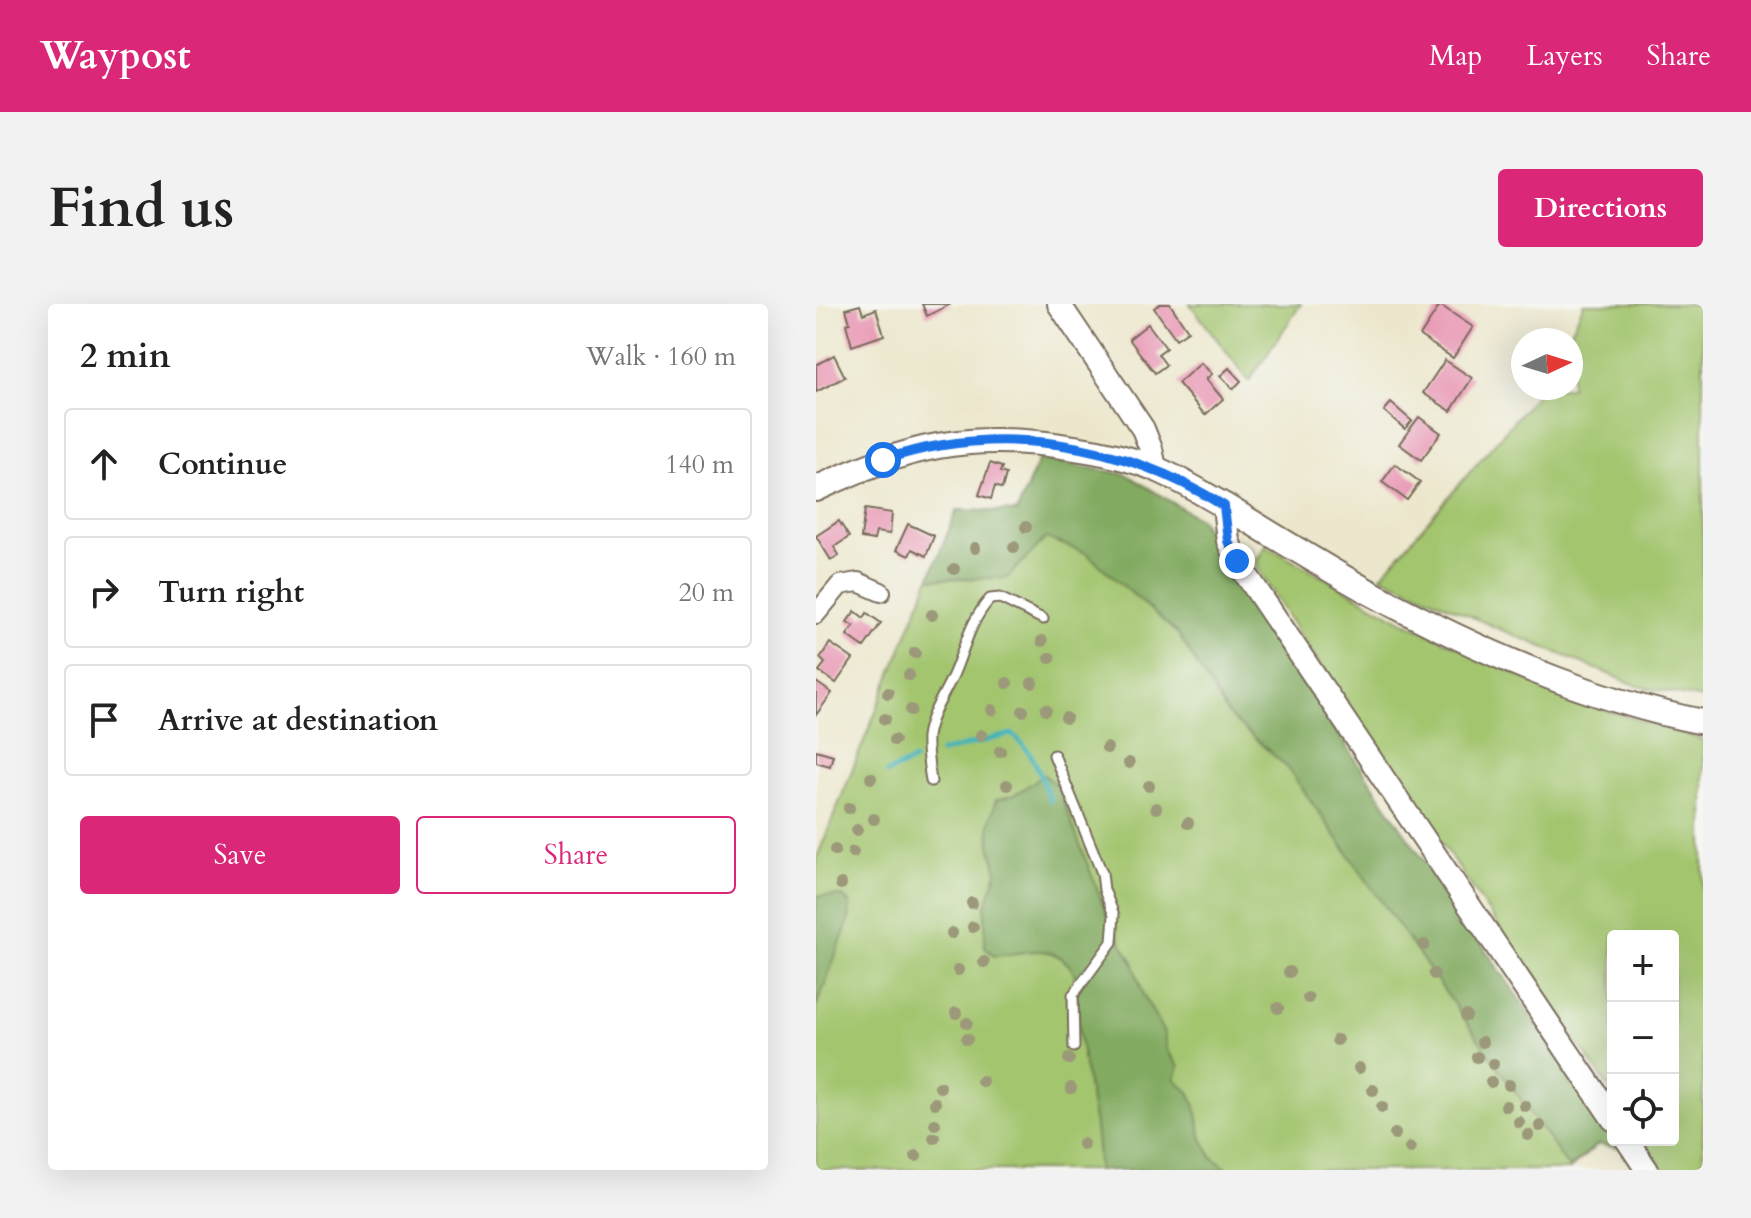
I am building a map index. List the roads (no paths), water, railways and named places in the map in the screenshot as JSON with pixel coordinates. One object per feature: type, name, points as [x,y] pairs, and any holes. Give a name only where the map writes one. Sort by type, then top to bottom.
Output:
[{"type":"main road","points":[[816,489],[908,451],[956,441],[1028,441],[1100,452],[1155,468],[1193,487],[1371,592],[1497,655],[1603,697],[1703,722]]},
{"type":"street","points":[[1059,304],[1143,429],[1155,468]]},
{"type":"street","points":[[1224,506],[1228,541],[1237,561],[1607,1110]]},
{"type":"street","points":[[816,614],[840,585],[858,582],[881,592]]},
{"type":"street","points":[[1631,1146],[1647,1170]]},
{"type":"lane","points":[[931,781],[926,750],[930,725],[964,641],[983,607],[990,599],[1000,598],[1043,619]]},
{"type":"lane","points":[[1054,755],[1102,873],[1104,890],[1114,915],[1112,942],[1073,995],[1074,1047]]},
{"type":"waterway","points":[[941,752],[1012,734],[1031,756],[1050,801]]},
{"type":"waterway","points":[[887,773],[914,760]]}]
